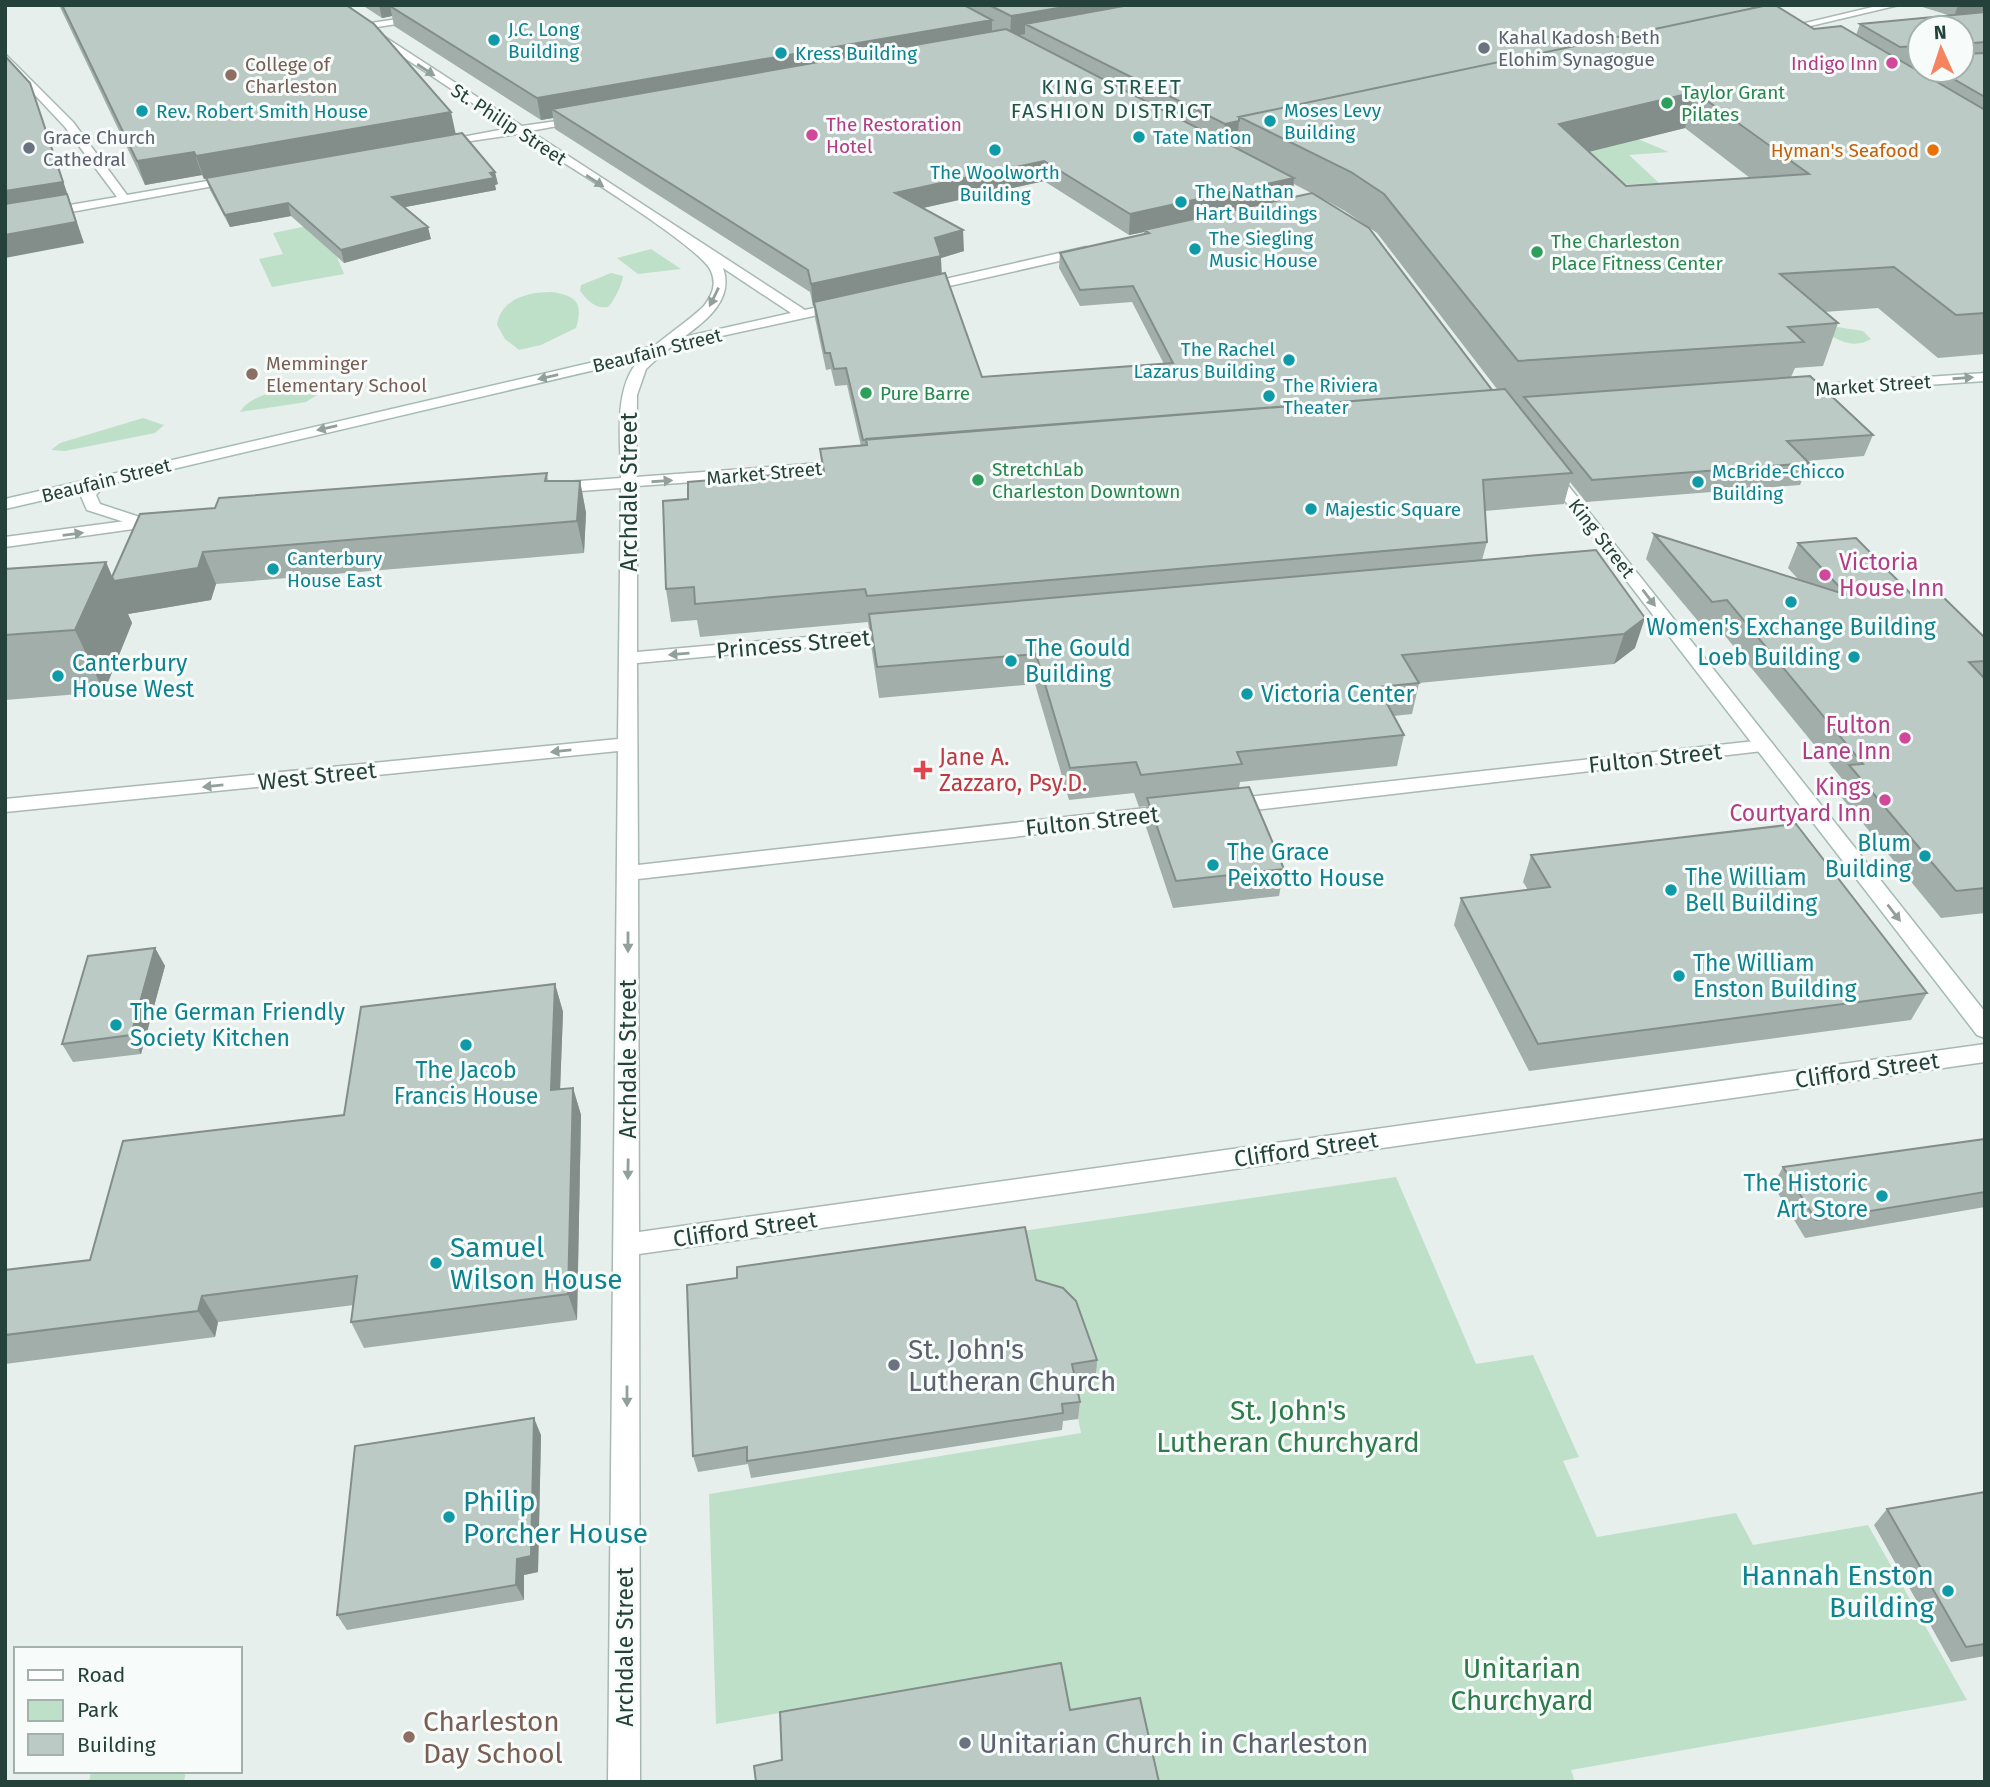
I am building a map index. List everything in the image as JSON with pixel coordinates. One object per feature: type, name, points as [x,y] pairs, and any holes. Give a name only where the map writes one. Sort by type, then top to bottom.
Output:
[{"type":"street","name":"St. Philip Street","points":[[328,5],[803,315]]},
{"type":"street","points":[[1765,34],[1794,32],[1895,5]]},
{"type":"street","points":[[361,27],[432,15]]},
{"type":"street","points":[[1774,20],[1794,32]]},
{"type":"street","points":[[5,57],[71,123],[124,199]]},
{"type":"street","points":[[429,146],[596,117]]},
{"type":"street","points":[[5,220],[243,178]]},
{"type":"street","name":"St. Philip Street","points":[[662,347],[690,329],[717,296],[720,283],[718,270],[690,242]]},
{"type":"street","points":[[904,292],[1106,247]]},
{"type":"street","name":"Beaufain Street","points":[[5,504],[853,303]]},
{"type":"street","name":"Archdale Street","points":[[624,1782],[629,873],[628,483],[631,387],[644,362],[662,347]]},
{"type":"street","name":"Market Street","points":[[1782,391],[1985,377]]},
{"type":"street","name":"King Street","points":[[1540,458],[1985,1029]]},
{"type":"street","name":"Market Street","points":[[543,489],[859,465]]},
{"type":"street","points":[[101,480],[88,494],[93,507],[146,524]]},
{"type":"street","points":[[5,542],[177,518]]},
{"type":"street","points":[[1598,571],[1626,569]]},
{"type":"street","name":"Princess Street","points":[[629,658],[917,632]]},
{"type":"street","name":"West Street","points":[[5,806],[629,744]]},
{"type":"street","name":"Fulton Street","points":[[629,873],[1764,746]]},
{"type":"street","name":"Clifford Street","points":[[627,1245],[1985,1053]]},
{"type":"green space","points":[[1533,95],[1669,152],[1629,155],[1659,183],[1565,187]]},
{"type":"green space","points":[[322,223],[326,247],[337,257],[344,274],[272,287],[259,259],[283,254],[273,233]]},
{"type":"green space","points":[[651,249],[681,269],[638,274],[617,258]]},
{"type":"green space","points":[[611,273],[623,276],[608,307],[595,305],[580,291],[581,285]]},
{"type":"green space","points":[[552,292],[568,296],[576,302],[579,313],[576,328],[541,345],[519,350],[505,339],[497,325],[504,308],[526,295]]},
{"type":"green space","points":[[1833,328],[1863,331],[1871,339],[1856,344],[1840,341],[1831,335]]},
{"type":"green space","points":[[309,390],[317,395],[306,402],[240,412],[261,396],[281,391]]},
{"type":"green space","points":[[143,418],[164,425],[155,433],[65,451],[51,450],[60,443]]},
{"type":"green space","name":"St. John's Lutheran Churchyard","points":[[1396,1177],[1476,1364],[1533,1355],[1579,1457],[1563,1461],[1597,1537],[1736,1513],[1753,1545],[1868,1525],[1967,1700],[1571,1770],[1575,1782],[1156,1782],[1069,1718],[1059,1665],[716,1724],[709,1494],[1081,1433],[1071,1381],[1098,1377],[1092,1349],[1037,1304],[1022,1231]]},
{"type":"green space","points":[[91,1773],[186,1773],[184,1782],[89,1782]]},
{"type":"building","name":"College of Charleston","points":[[62,5],[346,5],[374,24],[451,112],[196,156],[194,152],[137,161]]},
{"type":"building","points":[[964,5],[992,20],[537,98],[390,6]]},
{"type":"building","points":[[989,5],[1075,5],[1011,16]]},
{"type":"building","points":[[1129,5],[1750,5],[1754,8],[1239,117],[1239,121],[1225,124],[1025,24]]},
{"type":"building","points":[[1775,5],[1814,29],[1841,26],[1906,64],[1906,84],[1940,84],[1985,110],[1985,313],[1956,315],[1894,267],[1780,274],[1838,323],[1788,327],[1804,342],[1518,361],[1384,194],[1351,172],[1239,117]],"holes":[[[1695,92],[1809,174],[1626,186],[1559,124]]]},
{"type":"building","points":[[1985,12],[1985,42],[1976,43],[1976,14],[1964,14]]},
{"type":"building","points":[[1906,20],[1906,47],[1900,47],[1860,24]]},
{"type":"building","points":[[1006,29],[1294,178],[1130,214],[1044,161],[895,193],[963,230],[935,238],[941,256],[811,284],[808,270],[552,109]]},
{"type":"building","points":[[1976,53],[1985,53],[1985,97],[1962,84],[1976,84]]},
{"type":"building","name":"Grace Church Cathedral","points":[[5,56],[30,83],[63,182],[5,191]]},
{"type":"building","points":[[462,133],[495,172],[490,173],[494,178],[392,197],[428,227],[341,250],[288,203],[225,215],[206,178]]},
{"type":"building","points":[[1312,193],[1369,228],[1492,390],[863,440],[846,368],[834,369],[830,353],[825,353],[814,302],[945,273],[982,377],[1173,363],[1133,286],[1080,290],[1060,253],[1149,233],[1144,230]]},
{"type":"building","points":[[67,194],[76,222],[5,235],[5,204]]},
{"type":"building","points":[[1810,376],[1873,435],[1787,441],[1809,463],[1592,480],[1524,397]]},
{"type":"building","points":[[1505,389],[1572,473],[1483,480],[1487,542],[867,596],[865,589],[695,604],[694,587],[666,589],[663,501],[688,499],[688,482],[824,471],[820,449],[867,445],[866,439]]},
{"type":"building","points":[[547,473],[545,481],[580,481],[577,521],[203,552],[198,568],[114,581],[112,577],[140,514],[215,508],[219,498]]},
{"type":"building","points":[[1654,534],[1847,595],[1798,543],[1856,538],[1911,594],[1938,592],[1985,638],[1985,661],[1969,662],[1985,679],[1985,888],[1956,891],[1849,765],[1863,764],[1727,600],[1712,602]]},
{"type":"building","points":[[1596,550],[1645,618],[1624,634],[1402,655],[1419,683],[1378,687],[1404,735],[1237,752],[1242,764],[1141,775],[1136,762],[1070,768],[1036,654],[877,667],[869,614]]},
{"type":"building","points":[[106,562],[75,630],[5,635],[5,569]]},
{"type":"building","points":[[1249,787],[1284,869],[1176,881],[1147,798]]},
{"type":"building","points":[[1796,824],[1927,993],[1538,1044],[1461,898],[1550,887],[1531,855]]},
{"type":"building","points":[[155,948],[131,1035],[62,1044],[88,956]]},
{"type":"building","points":[[555,984],[551,1090],[573,1088],[568,1294],[351,1322],[357,1276],[202,1296],[198,1311],[5,1335],[5,1270],[90,1260],[123,1141],[344,1115],[361,1007]]},
{"type":"building","name":"The Historic Art Store","points":[[1985,1139],[1985,1192],[1816,1220],[1783,1167]]},
{"type":"building","name":"St. John's Lutheran Church","points":[[1025,1227],[1036,1280],[1063,1288],[1076,1301],[1097,1360],[1072,1364],[1080,1402],[1062,1404],[1063,1413],[747,1461],[747,1447],[693,1456],[687,1285],[737,1278],[737,1267]]},
{"type":"building","name":"Philip Porcher House","points":[[534,1418],[531,1556],[517,1559],[516,1585],[337,1615],[355,1446]]},
{"type":"building","name":"Hannah Enston Building","points":[[1985,1492],[1985,1644],[1966,1647],[1887,1509]]},
{"type":"building","name":"Unitarian Church in Charleston","points":[[1061,1663],[1070,1710],[1140,1698],[1159,1782],[756,1782],[754,1766],[782,1760],[780,1712]]},
{"type":"place","name":"J.C. Long Building","points":[[494,40]]},
{"type":"place","name":"Kahal Kadosh Beth Elohim Synagogue","points":[[1484,48]]},
{"type":"place","name":"Kress Building","points":[[781,53]]},
{"type":"place","name":"Indigo Inn","points":[[1892,63]]},
{"type":"place","name":"College of Charleston","points":[[231,75]]},
{"type":"place","name":"Taylor Grant Pilates","points":[[1667,103]]},
{"type":"place","name":"Rev. Robert Smith House","points":[[142,111]]},
{"type":"place","name":"Moses Levy Building","points":[[1270,121]]},
{"type":"place","name":"The Restoration Hotel","points":[[812,135]]},
{"type":"place","name":"Tate Nation","points":[[1139,137]]},
{"type":"place","name":"Grace Church Cathedral","points":[[29,148]]},
{"type":"place","name":"The Woolworth Building","points":[[995,150]]},
{"type":"place","name":"Hyman's Seafood","points":[[1933,150]]},
{"type":"place","name":"The Nathan Hart Buildings","points":[[1181,202]]},
{"type":"place","name":"The Siegling Music House","points":[[1195,249]]},
{"type":"place","name":"The Charleston Place Fitness Center","points":[[1537,252]]},
{"type":"place","name":"The Rachel Lazarus Building","points":[[1289,360]]},
{"type":"place","name":"Memminger Elementary School","points":[[252,374]]},
{"type":"place","name":"Pure Barre","points":[[866,393]]},
{"type":"place","name":"The Riviera Theater","points":[[1269,396]]},
{"type":"place","name":"StretchLab Charleston Downtown","points":[[978,480]]},
{"type":"place","name":"McBride-Chicco Building","points":[[1698,482]]},
{"type":"place","name":"Majestic Square","points":[[1311,509]]},
{"type":"place","name":"Canterbury House East","points":[[273,569]]},
{"type":"place","name":"Victoria House Inn","points":[[1825,575]]},
{"type":"place","name":"Women's Exchange Building","points":[[1791,602]]},
{"type":"place","name":"Loeb Building","points":[[1854,657]]},
{"type":"place","name":"The Gould Building","points":[[1011,661]]},
{"type":"place","name":"Canterbury House West","points":[[58,676]]},
{"type":"place","name":"Victoria Center","points":[[1247,694]]},
{"type":"place","name":"Fulton Lane Inn","points":[[1905,738]]},
{"type":"place","name":"Jane A. Zazzaro, Psy.D.","points":[[923,770]]},
{"type":"place","name":"Kings Courtyard Inn","points":[[1885,800]]},
{"type":"place","name":"Blum Building","points":[[1925,856]]},
{"type":"place","name":"The Grace Peixotto House","points":[[1213,865]]},
{"type":"place","name":"The William Bell Building","points":[[1671,890]]},
{"type":"place","name":"The William Enston Building","points":[[1679,976]]},
{"type":"place","name":"The German Friendly Society Kitchen","points":[[116,1025]]},
{"type":"place","name":"The Jacob Francis House","points":[[466,1045]]},
{"type":"place","name":"The Historic Art Store","points":[[1882,1196]]},
{"type":"place","name":"Samuel Wilson House","points":[[436,1263]]},
{"type":"place","name":"St. John's Lutheran Church","points":[[894,1365]]},
{"type":"place","name":"Philip Porcher House","points":[[449,1517]]},
{"type":"place","name":"Hannah Enston Building","points":[[1948,1591]]},
{"type":"place","name":"Charleston Day School","points":[[409,1737]]},
{"type":"place","name":"Unitarian Church in Charleston","points":[[965,1743]]},
{"type":"district","name":"KING STREET FASHION DISTRICT","points":[[1112,99]]},
{"type":"park label","name":"Unitarian Churchyard","points":[[1522,1684]]}]
